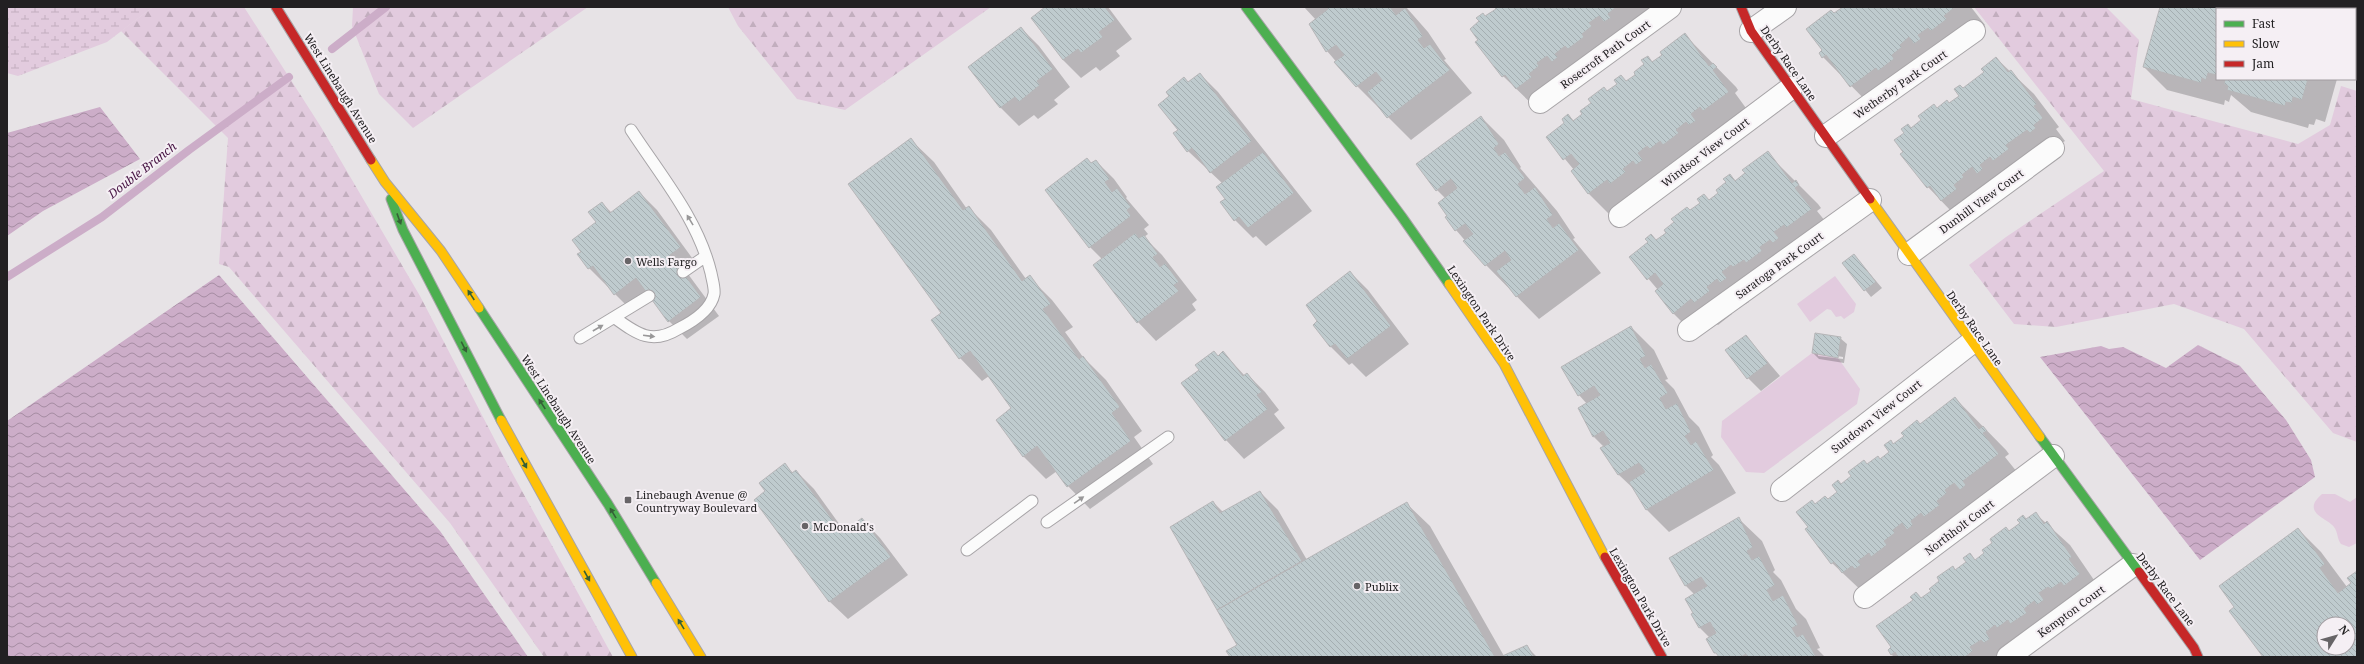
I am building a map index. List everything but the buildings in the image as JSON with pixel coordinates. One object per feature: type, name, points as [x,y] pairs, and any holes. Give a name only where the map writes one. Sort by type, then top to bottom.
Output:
[{"type":"street","name":"West Linebaugh Avenue","points":[[276,7],[385,182],[441,251],[608,504],[701,657]]},
{"type":"street","name":"Lexington Park Drive","points":[[1246,7],[1402,217],[1504,364],[1590,531],[1662,657]]},
{"type":"street","name":"Rosecroft Path Court","points":[[1540,102],[1670,7]]},
{"type":"street","name":"Derby Race Lane","points":[[1741,7],[1751,31],[1791,88],[2052,456],[2194,648],[2198,657]]},
{"type":"street","points":[[1751,31],[1785,7]]},
{"type":"street","name":"Wetherby Park Court","points":[[1826,136],[1974,31]]},
{"type":"street","name":"Windsor View Court","points":[[1620,216],[1791,88]]},
{"type":"street","name":"Dunhill View Court","points":[[1909,254],[2054,148]]},
{"type":"street","name":"West Linebaugh Avenue","points":[[385,182],[402,230],[519,455],[632,657]]},
{"type":"street","name":"Saratoga Park Court","points":[[1689,330],[1870,200]]},
{"type":"street","name":"Sundown View Court","points":[[1782,490],[1971,343]]},
{"type":"street","name":"Northholt Court","points":[[1866,597],[2052,456]]},
{"type":"street","name":"Kempton Court","points":[[2008,657],[2133,565]]},
{"type":"lane","points":[[615,318],[636,333],[647,336],[662,336],[678,330],[708,308],[714,294],[706,256],[692,224],[631,130]]},
{"type":"lane","points":[[683,272],[706,256]]},
{"type":"lane","points":[[580,338],[649,296]]},
{"type":"lane","points":[[1047,522],[1168,437]]},
{"type":"lane","points":[[967,550],[1032,501]]},
{"type":"green space","points":[[7,7],[153,7],[107,42],[18,76],[7,73]]},
{"type":"green space","points":[[153,7],[244,7],[321,127],[420,296],[510,469],[613,657],[544,657],[450,523],[229,267],[219,264],[228,138],[121,31]]},
{"type":"green space","points":[[353,7],[588,7],[413,128],[379,94],[352,26]]},
{"type":"green space","points":[[728,7],[991,7],[845,110],[797,99],[738,26]]},
{"type":"green space","points":[[1974,7],[2106,7],[2139,40],[2131,99],[2298,144],[2330,125],[2341,86],[2357,91],[2357,442],[2333,433],[2244,329],[2174,304],[2056,327],[2014,324],[1969,265],[2006,237],[2104,171]]},
{"type":"green space","points":[[1835,276],[1856,304],[1854,312],[1844,319],[1841,316],[1836,317],[1831,310],[1827,309],[1810,322],[1797,304]]},
{"type":"green space","points":[[1812,353],[1838,358],[1860,389],[1857,404],[1764,473],[1746,472],[1721,437],[1722,421]]},
{"type":"green space","points":[[2322,494],[2335,494],[2350,502],[2357,497],[2357,543],[2349,547],[2341,544],[2334,527],[2315,510],[2314,506],[2316,501]]},
{"type":"water","points":[[100,107],[140,159],[43,211],[7,236],[7,133]]},
{"type":"water","points":[[219,275],[440,531],[528,657],[7,657],[7,421]]},
{"type":"water","points":[[2198,345],[2240,366],[2286,420],[2311,460],[2315,477],[2200,560],[2040,357],[2101,346],[2109,349],[2123,347],[2166,368]]},
{"type":"waterway","name":"Double Branch","points":[[332,49],[386,7]]},
{"type":"waterway","name":"Double Branch","points":[[7,277],[102,217],[189,150],[289,77]]},
{"type":"traffic: fast","points":[[1246,7],[1402,217],[1449,284]]},
{"type":"traffic: fast","points":[[391,199],[403,230],[501,420]]},
{"type":"traffic: fast","points":[[479,308],[608,504],[656,583]]},
{"type":"traffic: fast","points":[[2040,437],[2139,572]]},
{"type":"traffic: slow","points":[[371,160],[385,182],[441,251],[479,308]]},
{"type":"traffic: slow","points":[[1870,199],[2040,437]]},
{"type":"traffic: slow","points":[[1449,284],[1504,364],[1605,557]]},
{"type":"traffic: slow","points":[[501,420],[632,657]]},
{"type":"traffic: slow","points":[[656,583],[701,657]]},
{"type":"traffic: jam","points":[[276,7],[371,160]]},
{"type":"traffic: jam","points":[[1741,7],[1751,31],[1870,199]]},
{"type":"traffic: jam","points":[[1605,557],[1662,657]]},
{"type":"traffic: jam","points":[[2139,572],[2194,648],[2198,657]]},
{"type":"place","name":"Wells Fargo","points":[[628,261]]},
{"type":"place","name":"Linebaugh Avenue @ Countryway Boulevard","points":[[628,500]]},
{"type":"place","name":"McDonald's","points":[[805,526]]},
{"type":"place","name":"Publix","points":[[1357,586]]}]
